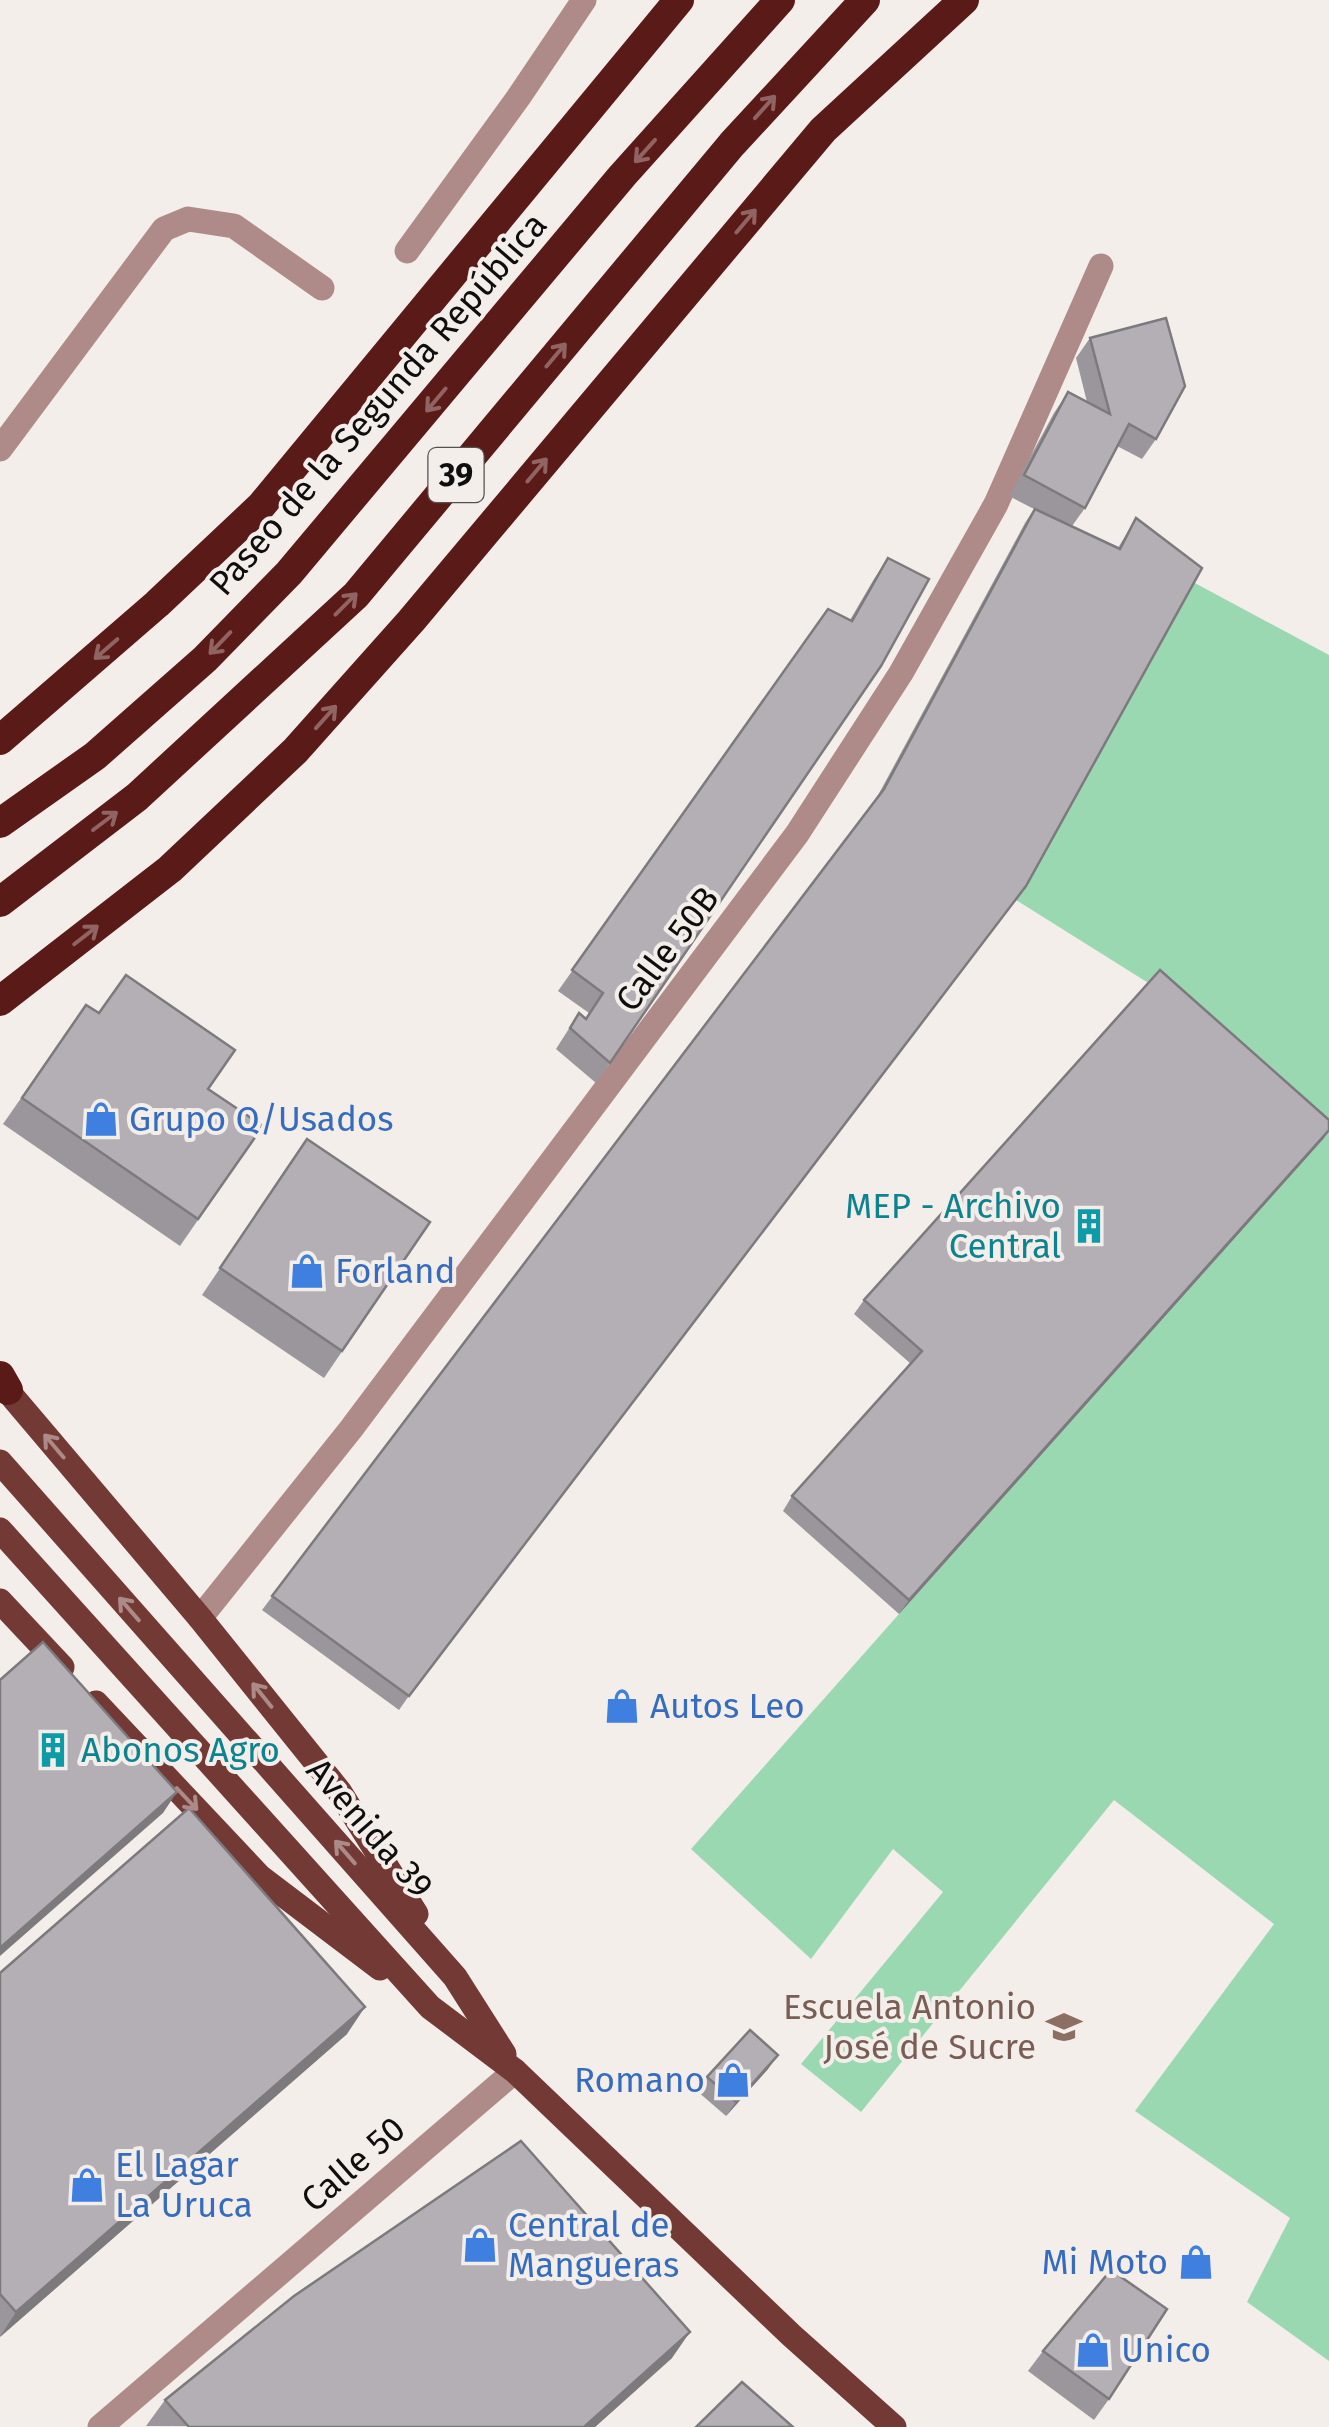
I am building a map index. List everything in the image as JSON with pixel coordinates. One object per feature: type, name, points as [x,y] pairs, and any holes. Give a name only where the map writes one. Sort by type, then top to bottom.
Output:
[{"type":"highway","points":[[0,740],[157,604],[261,506],[679,0]]},
{"type":"highway","name":"Paseo de la Segunda República","points":[[0,823],[95,756],[205,658],[289,573],[622,176],[780,0]]},
{"type":"highway","name":"39","points":[[0,902],[136,798],[356,596],[732,144],[865,0]]},
{"type":"highway","points":[[3,1002],[170,869],[295,752],[411,621],[822,130],[964,0]]},
{"type":"main road","points":[[3,1383],[339,1791],[456,1978]]},
{"type":"main road","name":"Avenida 39","points":[[0,1462],[456,1978],[514,2071]]},
{"type":"main road","name":"Avenida 39","points":[[0,1530],[430,2007],[514,2071],[894,2427]]},
{"type":"main road","points":[[0,1601],[260,1877],[430,2007]]},
{"type":"street","points":[[407,251],[584,0]]},
{"type":"street","points":[[0,448],[164,228],[188,219],[234,226],[322,288]]},
{"type":"street","name":"Calle 50B","points":[[200,1618],[351,1430],[797,834],[901,673],[996,504],[1101,266]]},
{"type":"street","name":"Calle 50","points":[[100,2427],[514,2071]]},
{"type":"green space","points":[[1193,582],[1329,655],[1329,2361],[1247,2302],[1290,2218],[1135,2111],[1274,1924],[1114,1800],[861,2112],[801,2064],[943,1892],[893,1849],[811,1959],[691,1849],[899,1614],[1150,984],[1016,900]]},
{"type":"building","points":[[1166,318],[1185,386],[1156,439],[1129,424],[1085,508],[1024,475],[1068,392],[1110,414],[1090,338]]},
{"type":"building","points":[[1035,509],[1120,549],[1136,518],[1202,568],[1026,886],[409,1696],[272,1596],[884,789]]},
{"type":"building","points":[[888,558],[929,579],[881,666],[610,1063],[570,1028],[579,1013],[586,1019],[603,993],[572,970],[828,609],[852,621]]},
{"type":"building","name":"MEP - Archivo Central","points":[[1160,970],[1329,1120],[1329,1130],[909,1600],[792,1496],[922,1351],[864,1300]]},
{"type":"building","name":"Grupo Q/Usados","points":[[126,975],[235,1050],[208,1089],[263,1126],[198,1219],[22,1098],[86,1005],[99,1013]]},
{"type":"building","name":"Forland","points":[[307,1139],[430,1222],[342,1351],[220,1268]]},
{"type":"building","name":"Abonos Agro","points":[[43,1642],[177,1792],[0,1948],[0,1680]]},
{"type":"building","name":"El Lagar La Uruca","points":[[189,1808],[365,2007],[16,2312],[0,2294],[0,1973]]},
{"type":"building","name":"Romano","points":[[750,2030],[778,2055],[736,2102],[707,2077]]},
{"type":"building","name":"Central de Mangueras","points":[[521,2141],[690,2332],[584,2427],[189,2427],[165,2400],[294,2296]]},
{"type":"building","name":"Unico","points":[[1111,2270],[1167,2309],[1109,2399],[1043,2351]]},
{"type":"building","points":[[742,2382],[793,2427],[696,2427]]},
{"type":"place","name":"Grupo Q/Usados","points":[[101,1119]]},
{"type":"place","name":"MEP - Archivo Central","points":[[1089,1226]]},
{"type":"place","name":"Forland","points":[[307,1271]]},
{"type":"place","name":"Autos Leo","points":[[622,1706]]},
{"type":"place","name":"Abonos Agro","points":[[53,1750]]},
{"type":"place","name":"Escuela Antonio José de Sucre","points":[[1064,2027]]},
{"type":"place","name":"Romano","points":[[733,2080]]},
{"type":"place","name":"El Lagar La Uruca","points":[[87,2185]]},
{"type":"place","name":"Central de Mangueras","points":[[480,2245]]},
{"type":"place","name":"Mi Moto","points":[[1196,2262]]},
{"type":"place","name":"Unico","points":[[1093,2350]]}]
